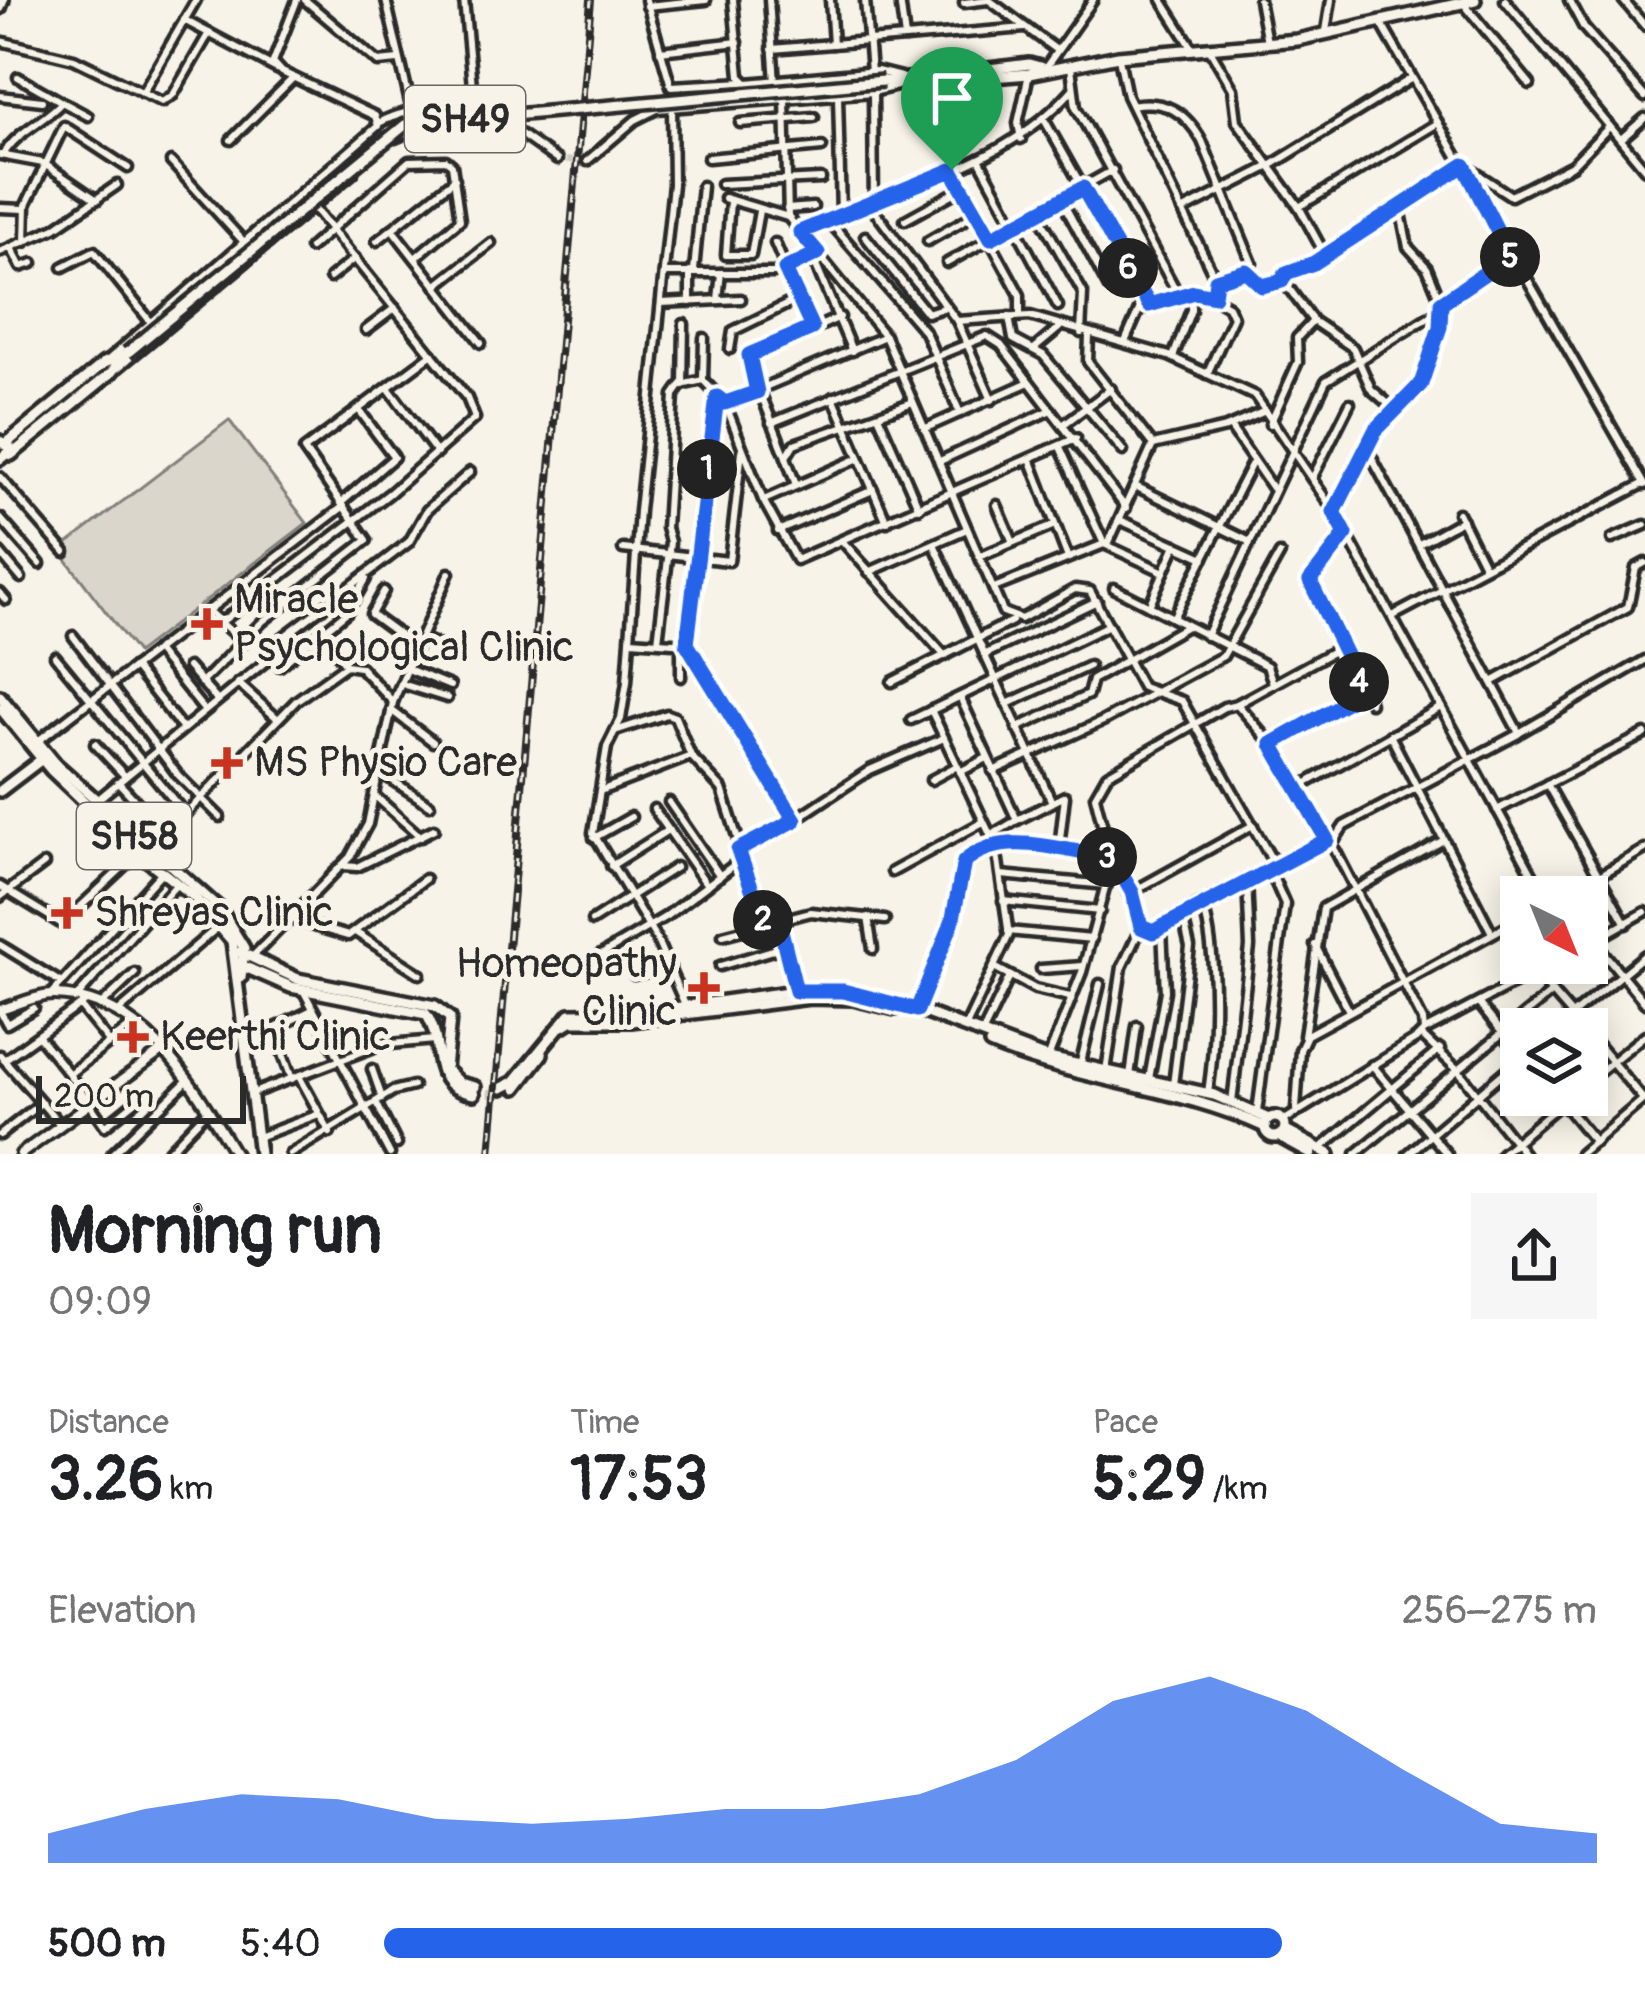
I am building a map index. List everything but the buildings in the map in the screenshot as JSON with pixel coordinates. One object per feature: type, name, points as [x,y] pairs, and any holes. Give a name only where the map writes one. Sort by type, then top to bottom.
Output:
[{"type":"main road","name":"SH49","points":[[894,81],[1029,74],[1043,67],[1118,56],[1326,34],[1469,2]]},
{"type":"main road","name":"SH49","points":[[3,458],[405,125],[894,81],[1029,64],[1043,67]]},
{"type":"main road","name":"SH49","points":[[3,439],[111,366]]},
{"type":"main road","points":[[3,439],[3,458]]},
{"type":"main road","name":"SH58","points":[[0,696],[38,741],[221,925],[243,958]]},
{"type":"main road","name":"SH58","points":[[0,708],[42,759],[138,853],[216,905],[243,958]]},
{"type":"main road","points":[[0,791],[42,759]]},
{"type":"main road","points":[[259,1154],[240,981],[243,958],[300,984],[419,1011],[432,1021],[442,1078],[457,1090],[475,1090],[459,1084],[446,1069],[447,1013],[426,1001],[300,984]]},
{"type":"main road","points":[[1282,1129],[1257,1112],[1232,1106],[1046,1065],[905,1012],[848,998],[781,1001],[631,1021],[571,1021],[522,1082],[502,1091],[566,1016],[687,1008],[796,991],[843,991],[917,1010],[1048,1058],[1208,1094],[1232,1106],[1267,1123],[1282,1129],[1320,1152]]},
{"type":"street","points":[[142,93],[196,0]]},
{"type":"street","points":[[282,72],[272,56],[302,0],[378,62],[398,61]]},
{"type":"street","points":[[386,0],[411,107]]},
{"type":"street","points":[[111,366],[150,321],[379,123],[411,107],[464,103],[473,97],[464,0]]},
{"type":"street","points":[[706,0],[646,3],[666,79],[675,88],[872,72],[894,81]]},
{"type":"street","points":[[733,0],[744,82]]},
{"type":"street","points":[[769,0],[775,82]]},
{"type":"street","points":[[830,0],[832,44]]},
{"type":"street","points":[[865,0],[872,72]]},
{"type":"street","points":[[901,0],[905,38]]},
{"type":"street","points":[[1074,0],[1085,10]]},
{"type":"street","points":[[1043,67],[1093,0]]},
{"type":"street","points":[[1162,0],[1193,49]]},
{"type":"street","points":[[1259,0],[1267,42]]},
{"type":"street","points":[[1326,34],[1330,0]]},
{"type":"street","points":[[1423,0],[1429,14]]},
{"type":"street","points":[[1504,0],[1645,169]]},
{"type":"street","points":[[1569,0],[1585,28],[1645,98]]},
{"type":"street","points":[[1623,0],[1645,26]]},
{"type":"street","points":[[964,3],[993,1],[1055,49]]},
{"type":"street","points":[[1469,2],[1530,84]]},
{"type":"street","points":[[184,20],[375,116],[379,123]]},
{"type":"street","points":[[1381,23],[1644,484],[1393,616]]},
{"type":"street","points":[[772,49],[1025,28]]},
{"type":"street","points":[[0,41],[74,59],[162,102],[170,99],[209,33]]},
{"type":"street","points":[[660,51],[738,42]]},
{"type":"street","points":[[1210,48],[1233,89],[1237,121],[1299,207],[1324,253]]},
{"type":"street","points":[[1118,56],[1132,105],[1216,280],[1214,296]]},
{"type":"street","points":[[1071,63],[1076,107],[1179,296]]},
{"type":"street","points":[[1021,139],[1018,123],[1029,74]]},
{"type":"street","points":[[18,77],[88,116]]},
{"type":"street","points":[[231,140],[293,78]]},
{"type":"street","points":[[1182,212],[1270,166],[1412,78]]},
{"type":"street","points":[[587,161],[639,117],[672,107],[873,92],[894,81]]},
{"type":"street","points":[[800,232],[873,206],[1021,139],[1045,121],[1072,90]]},
{"type":"street","points":[[873,92],[873,206],[957,322],[992,400]]},
{"type":"street","points":[[0,96],[43,101]]},
{"type":"street","points":[[838,96],[841,215]]},
{"type":"street","points":[[785,98],[787,213],[815,255],[852,351]]},
{"type":"street","points":[[1132,105],[1159,101],[1190,122],[1252,263],[1246,271],[1216,280]]},
{"type":"street","points":[[62,102],[1,155],[44,164],[97,200]]},
{"type":"street","points":[[672,107],[673,184],[632,640],[622,716],[598,792],[594,838],[649,927],[687,1008]]},
{"type":"street","points":[[740,123],[814,117]]},
{"type":"street","points":[[1620,140],[1645,118]]},
{"type":"street","points":[[1045,121],[1149,305]]},
{"type":"street","points":[[1299,207],[1438,123]]},
{"type":"street","points":[[111,366],[391,141],[420,127],[502,124],[557,160]]},
{"type":"street","points":[[25,242],[24,209],[67,125],[128,168]]},
{"type":"street","points":[[1464,165],[1510,196],[1572,165],[1607,128]]},
{"type":"street","points":[[708,158],[822,147]]},
{"type":"street","points":[[310,248],[417,158],[450,161],[460,220],[415,258]]},
{"type":"street","points":[[980,159],[1058,306]]},
{"type":"street","points":[[171,162],[244,242]]},
{"type":"street","points":[[1246,271],[1262,286],[1282,281],[1286,273],[1464,165]]},
{"type":"street","points":[[952,170],[1020,295],[1020,316]]},
{"type":"street","points":[[947,263],[1113,170]]},
{"type":"street","points":[[377,241],[455,178]]},
{"type":"street","points":[[721,184],[821,179]]},
{"type":"street","points":[[0,252],[25,242],[117,185]]},
{"type":"street","points":[[690,302],[702,186]]},
{"type":"street","points":[[905,220],[963,188]]},
{"type":"street","points":[[759,211],[751,255],[726,255],[727,200],[759,211],[787,213],[813,207]]},
{"type":"street","points":[[1061,200],[1109,288]]},
{"type":"street","points":[[220,623],[475,418],[471,405],[314,207]]},
{"type":"street","points":[[0,208],[24,209]]},
{"type":"street","points":[[1334,512],[1366,447],[1393,408],[1421,384],[1441,306],[1427,268],[1408,248],[1400,208]]},
{"type":"street","points":[[928,241],[977,213]]},
{"type":"street","points":[[1038,213],[1083,293],[1088,362],[1153,446]]},
{"type":"street","points":[[831,223],[925,332],[960,413]]},
{"type":"street","points":[[392,229],[481,343]]},
{"type":"street","points":[[866,236],[927,313],[946,307]]},
{"type":"street","points":[[436,286],[491,243]]},
{"type":"street","points":[[775,243],[812,328]]},
{"type":"street","points":[[11,248],[21,267],[33,263]]},
{"type":"street","points":[[63,267],[94,251],[150,321]]},
{"type":"street","points":[[664,273],[785,269],[815,255]]},
{"type":"street","points":[[815,255],[842,280],[885,336],[1003,612],[1015,620]]},
{"type":"street","points":[[1206,636],[1289,450],[1326,381],[1510,256]]},
{"type":"street","points":[[330,278],[355,257]]},
{"type":"street","points":[[718,300],[721,273]]},
{"type":"street","points":[[827,289],[842,280]]},
{"type":"street","points":[[1282,281],[1312,321],[1335,331],[1358,361],[1373,393],[1393,408]]},
{"type":"street","points":[[1173,357],[1192,310],[1191,293]]},
{"type":"street","points":[[1125,343],[1134,314],[1149,305],[1191,293],[1214,296],[1233,317],[1207,374]]},
{"type":"street","points":[[660,303],[742,299]]},
{"type":"street","points":[[730,349],[733,331],[798,299]]},
{"type":"street","points":[[366,330],[395,308]]},
{"type":"street","points":[[796,485],[757,392],[749,355],[841,316]]},
{"type":"street","points":[[957,322],[1020,316],[1173,357],[1252,394],[1334,512],[1533,876]]},
{"type":"street","points":[[1009,317],[1012,339],[1034,349],[1123,451]]},
{"type":"street","points":[[1270,424],[1298,362],[1297,338],[1312,321]]},
{"type":"street","points":[[683,385],[684,324]]},
{"type":"street","points":[[1034,349],[1059,328]]},
{"type":"street","points":[[725,403],[885,336]]},
{"type":"street","points":[[771,423],[982,336],[997,341],[1126,508]]},
{"type":"street","points":[[704,338],[703,380],[725,403],[763,500],[796,560],[1076,438]]},
{"type":"street","points":[[201,683],[263,620],[368,540],[304,450],[432,354]]},
{"type":"street","points":[[658,641],[669,554],[674,395],[683,385],[703,380]]},
{"type":"street","points":[[926,428],[1029,382]]},
{"type":"street","points":[[388,388],[437,453]]},
{"type":"street","points":[[1064,424],[1111,389]]},
{"type":"street","points":[[681,677],[718,396]]},
{"type":"street","points":[[833,397],[887,523]]},
{"type":"street","points":[[786,457],[800,442],[914,402]]},
{"type":"street","points":[[1312,479],[1350,403]]},
{"type":"street","points":[[38,741],[343,505],[394,457],[359,410]]},
{"type":"street","points":[[939,461],[1051,410]]},
{"type":"street","points":[[1153,446],[1230,427],[1263,412]]},
{"type":"street","points":[[878,415],[919,508]]},
{"type":"street","points":[[1230,427],[1251,465],[1272,488]]},
{"type":"street","points":[[993,589],[1104,544],[1153,446]]},
{"type":"street","points":[[1060,447],[1104,544],[1164,572]]},
{"type":"street","points":[[1366,447],[1519,733]]},
{"type":"street","points":[[623,549],[732,558],[742,449]]},
{"type":"street","points":[[763,500],[859,458]]},
{"type":"street","points":[[1031,461],[1068,558]]},
{"type":"street","points":[[1173,618],[1251,465]]},
{"type":"street","points":[[96,801],[266,661],[265,651],[346,585],[368,576],[409,542],[427,510],[470,472]]},
{"type":"street","points":[[0,477],[65,552]]},
{"type":"street","points":[[1135,486],[1248,541]]},
{"type":"street","points":[[778,531],[873,490]]},
{"type":"street","points":[[998,505],[1012,542]]},
{"type":"street","points":[[1419,544],[1460,517],[1485,567]]},
{"type":"street","points":[[0,518],[40,564]]},
{"type":"street","points":[[1120,520],[1204,558]]},
{"type":"street","points":[[1612,539],[1645,524]]},
{"type":"street","points":[[980,556],[1055,525]]},
{"type":"street","points":[[869,572],[968,529]]},
{"type":"street","points":[[1346,534],[1310,585],[1370,703]]},
{"type":"street","points":[[844,543],[945,656]]},
{"type":"street","points":[[934,544],[1051,800]]},
{"type":"street","points":[[1149,606],[1176,545]]},
{"type":"street","points":[[0,553],[21,578]]},
{"type":"street","points":[[993,771],[1159,693],[1230,649],[1280,554]]},
{"type":"street","points":[[1491,682],[1628,607],[1636,568],[1645,563]]},
{"type":"street","points":[[243,958],[343,866],[368,824],[392,705],[449,573]]},
{"type":"street","points":[[280,666],[349,609],[368,576]]},
{"type":"street","points":[[892,682],[1079,588],[1090,591],[1142,687],[1178,697],[1196,724],[1253,825],[1285,904],[1257,1112]]},
{"type":"street","points":[[1114,588],[1271,669],[1274,683]]},
{"type":"street","points":[[384,592],[370,614],[416,647]]},
{"type":"street","points":[[984,655],[1097,601]]},
{"type":"street","points":[[208,611],[244,643]]},
{"type":"street","points":[[910,719],[1109,625]]},
{"type":"street","points":[[1017,728],[1088,695],[1092,680],[1187,626]]},
{"type":"street","points":[[322,632],[346,665],[359,667],[434,742]]},
{"type":"street","points":[[74,636],[220,817]]},
{"type":"street","points":[[421,638],[449,650]]},
{"type":"street","points":[[632,640],[684,644]]},
{"type":"street","points":[[684,644],[795,820]]},
{"type":"street","points":[[1106,1071],[1122,967],[1141,927],[1132,892],[1112,860],[1096,801],[1097,786],[1107,775],[1196,724],[1341,647]]},
{"type":"street","points":[[156,650],[204,710]]},
{"type":"street","points":[[55,656],[185,814]]},
{"type":"street","points":[[1141,927],[1148,932],[1162,928],[1272,865],[1329,842],[1344,826],[1645,660]]},
{"type":"street","points":[[151,850],[278,719],[346,665]]},
{"type":"street","points":[[1007,704],[1088,666]]},
{"type":"street","points":[[134,667],[182,728]]},
{"type":"street","points":[[188,667],[217,700]]},
{"type":"street","points":[[408,669],[450,686]]},
{"type":"street","points":[[238,683],[278,719]]},
{"type":"street","points":[[402,684],[446,698]]},
{"type":"street","points":[[1272,744],[1364,692]]},
{"type":"street","points":[[959,697],[1017,820]]},
{"type":"street","points":[[1237,704],[1272,744],[1355,887],[1403,981],[1422,1033],[1459,1071],[1524,1154]]},
{"type":"street","points":[[1298,788],[1441,707]]},
{"type":"street","points":[[931,710],[995,848],[1008,931],[1007,947],[965,1028]]},
{"type":"street","points":[[614,731],[671,714],[691,756],[722,789],[764,922]]},
{"type":"street","points":[[1497,810],[1643,735],[1645,746]]},
{"type":"street","points":[[1390,736],[1492,933]]},
{"type":"street","points":[[594,959],[649,927],[720,876],[740,855],[870,770],[944,738]]},
{"type":"street","points":[[95,744],[166,833]]},
{"type":"street","points":[[598,792],[691,756]]},
{"type":"street","points":[[931,780],[987,758]]},
{"type":"street","points":[[377,771],[430,805]]},
{"type":"street","points":[[1547,784],[1599,876],[1645,849]]},
{"type":"street","points":[[375,796],[421,837]]},
{"type":"street","points":[[990,836],[1051,800],[1067,798],[1059,848]]},
{"type":"street","points":[[669,802],[720,876]]},
{"type":"street","points":[[654,808],[707,885]]},
{"type":"street","points":[[594,838],[632,817]]},
{"type":"street","points":[[892,872],[983,822]]},
{"type":"street","points":[[1132,892],[1253,825]]},
{"type":"street","points":[[343,866],[354,868],[434,829]]},
{"type":"street","points":[[611,866],[668,830]]},
{"type":"street","points":[[1296,1110],[1323,908],[1442,841]]},
{"type":"street","points":[[917,1010],[952,923],[964,862],[995,848],[1059,848],[1112,860]]},
{"type":"street","points":[[44,864],[2,891],[62,924],[138,853]]},
{"type":"street","points":[[1048,1058],[1084,967],[1112,860]]},
{"type":"street","points":[[592,921],[676,867]]},
{"type":"street","points":[[51,995],[165,868]]},
{"type":"street","points":[[1001,875],[1107,885]]},
{"type":"street","points":[[289,919],[344,937],[425,879]]},
{"type":"street","points":[[1232,1106],[1251,939],[1246,880]]},
{"type":"street","points":[[59,1123],[2,1058],[39,1037],[80,1002],[178,884]]},
{"type":"street","points":[[1608,892],[1626,924]]},
{"type":"street","points":[[1004,901],[1100,910]]},
{"type":"street","points":[[1203,905],[1211,937],[1214,1053],[1208,1094]]},
{"type":"street","points":[[723,935],[811,912],[885,920]]},
{"type":"street","points":[[1608,934],[1645,913]]},
{"type":"street","points":[[868,916],[873,949]]},
{"type":"street","points":[[1173,1085],[1190,947],[1183,917]]},
{"type":"street","points":[[778,918],[796,991]]},
{"type":"street","points":[[117,1012],[221,925]]},
{"type":"street","points":[[1149,1080],[1165,991],[1162,928]]},
{"type":"street","points":[[1303,1039],[1500,929]]},
{"type":"street","points":[[1008,931],[1092,939]]},
{"type":"street","points":[[355,932],[420,974]]},
{"type":"street","points":[[0,945],[60,982]]},
{"type":"street","points":[[1315,945],[1349,1011]]},
{"type":"street","points":[[720,966],[786,946]]},
{"type":"street","points":[[1581,1008],[1645,955]]},
{"type":"street","points":[[1608,962],[1645,1003]]},
{"type":"street","points":[[634,975],[670,967]]},
{"type":"street","points":[[1041,969],[1084,967]]},
{"type":"street","points":[[996,968],[1009,978],[1070,997]]},
{"type":"street","points":[[100,1006],[135,973]]},
{"type":"street","points":[[981,1035],[1009,978]]},
{"type":"street","points":[[300,984],[390,1154]]},
{"type":"street","points":[[1080,1066],[1100,984]]},
{"type":"street","points":[[1282,1129],[1296,1110],[1422,1033],[1515,984]]},
{"type":"street","points":[[1545,984],[1567,1008]]},
{"type":"street","points":[[1533,1008],[1552,992]]},
{"type":"street","points":[[34,1008],[7,1024],[1,1009],[51,995],[100,1006],[134,1024],[166,1048],[235,1154]]},
{"type":"street","points":[[80,1002],[110,1043]]},
{"type":"street","points":[[1479,1004],[1500,1030]]},
{"type":"street","points":[[247,1042],[312,1010]]},
{"type":"street","points":[[68,1074],[134,1024]]},
{"type":"street","points":[[1130,1076],[1137,1026]]},
{"type":"street","points":[[274,1031],[330,1132]]},
{"type":"street","points":[[1608,1065],[1645,1035]]},
{"type":"street","points":[[39,1037],[105,1126],[142,1096]]},
{"type":"street","points":[[1357,1154],[1500,1037]]},
{"type":"street","points":[[253,1093],[380,1045],[435,1040]]},
{"type":"street","points":[[21,1154],[166,1048]]},
{"type":"street","points":[[1320,1152],[1440,1049]]},
{"type":"street","points":[[1580,1154],[1644,1099],[1608,1057]]},
{"type":"street","points":[[1372,1064],[1447,1154]]},
{"type":"street","points":[[372,1069],[397,1144]]},
{"type":"street","points":[[1408,1154],[1500,1075]]},
{"type":"street","points":[[112,1154],[187,1082]]},
{"type":"street","points":[[294,1153],[379,1100],[413,1086]]},
{"type":"street","points":[[0,1135],[41,1102]]},
{"type":"street","points":[[166,1154],[208,1110]]},
{"type":"street","points":[[258,1137],[319,1114]]},
{"type":"street","points":[[1501,1154],[1542,1116]]},
{"type":"street","points":[[1573,1116],[1594,1142]]},
{"type":"shaded area","points":[[229,420],[307,523],[137,653],[59,550]]},
{"type":"tunnel","points":[[557,160],[587,161]]},
{"type":"tunnel","points":[[474,1094],[502,1093]]},
{"type":"railway","points":[[490,1154],[591,0]]},
{"type":"place","name":"Miracle Psychological Clinic","points":[[207,624]]},
{"type":"place","name":"MS Physio Care","points":[[227,763]]},
{"type":"place","name":"Shreyas Clinic","points":[[67,913]]},
{"type":"place","name":"Homeopathy Clinic","points":[[704,988]]},
{"type":"place","name":"Keerthi Clinic","points":[[133,1037]]},
{"type":"route","points":[[1464,165],[1510,256],[1485,278],[1441,303],[1440,327],[1421,384],[1402,398],[1375,431],[1334,512],[1346,534],[1310,581],[1364,692],[1272,744],[1327,840],[1276,862],[1153,932],[1141,927],[1132,892],[1112,858],[1049,845],[981,850],[964,862],[965,876],[952,923],[917,1010],[863,994],[796,991],[778,918],[764,922],[738,850],[795,820],[687,644],[717,397],[725,403],[757,392],[747,363],[749,355],[812,328],[785,269],[818,253],[800,232],[952,170],[991,238],[1083,188],[1149,305],[1194,292],[1214,296],[1216,280],[1246,271],[1262,286],[1282,281],[1286,273],[1314,263],[1464,165]]}]
